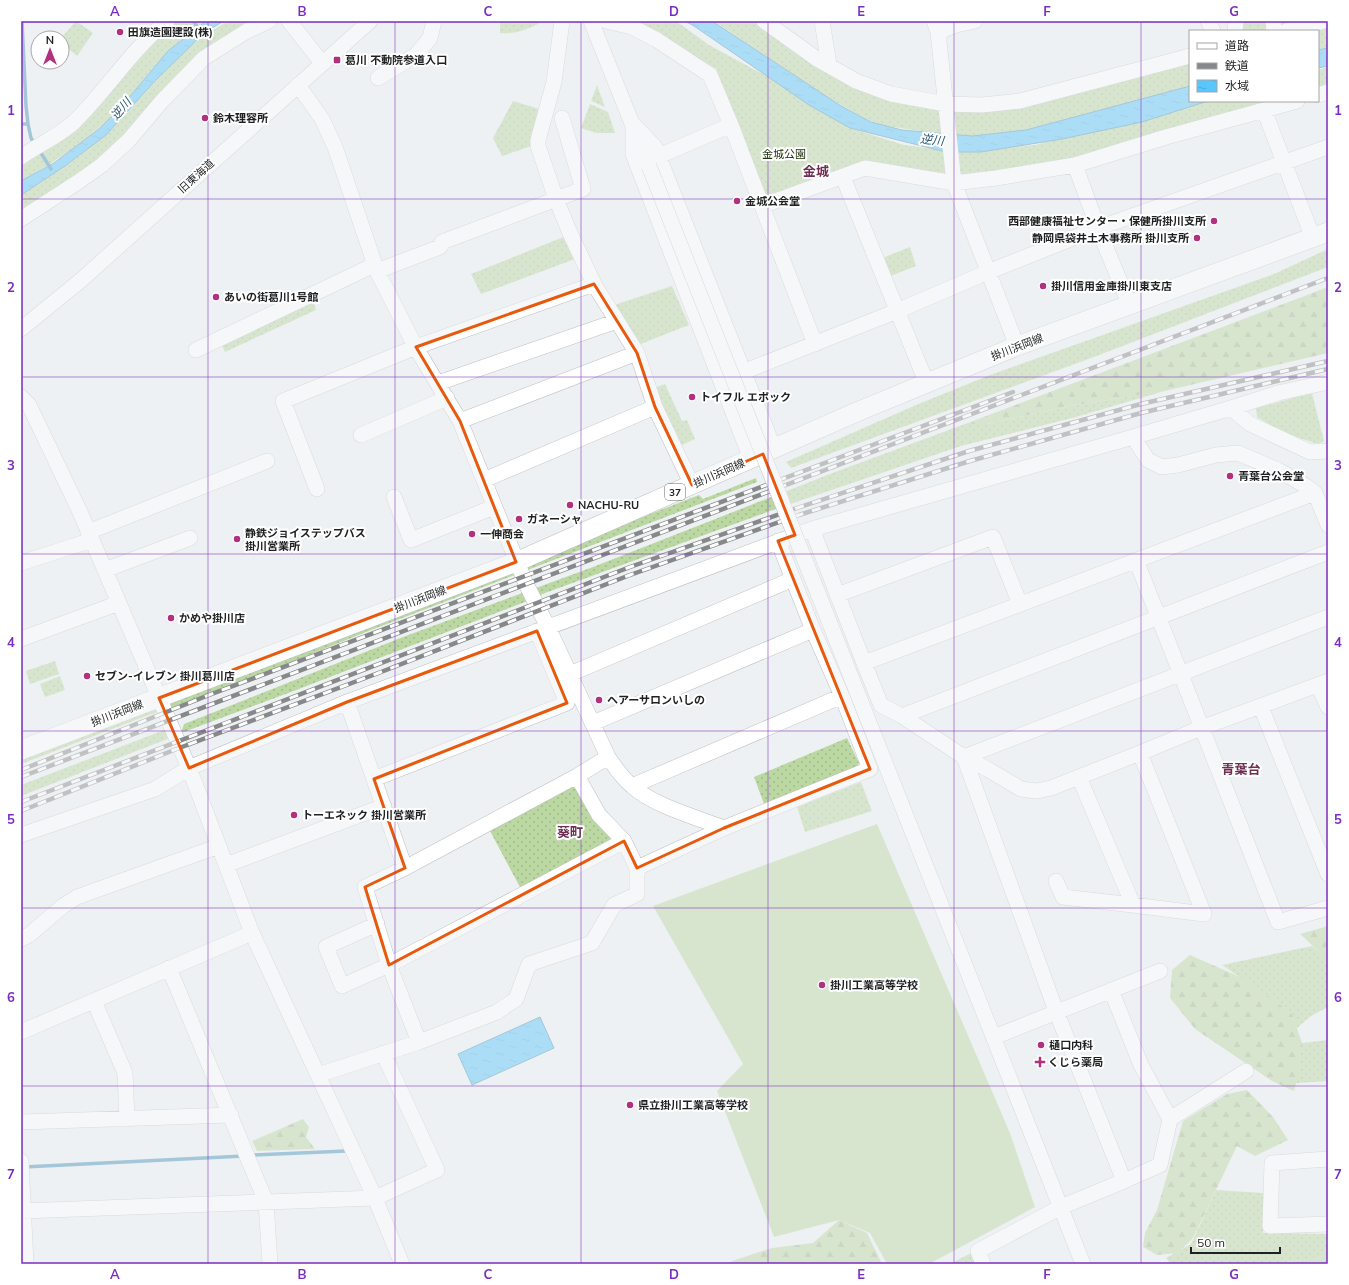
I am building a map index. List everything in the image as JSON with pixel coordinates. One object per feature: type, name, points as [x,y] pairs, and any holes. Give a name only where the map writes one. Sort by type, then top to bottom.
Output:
[{"type":"main road","name":"掛川浜岡線","points":[[21,750],[516,562],[774,449],[1017,346],[1321,235]]},
{"type":"street","points":[[21,219],[102,165],[129,140],[162,101],[204,58],[247,31],[269,21]]},
{"type":"street","points":[[289,21],[322,62]]},
{"type":"street","name":"旧東海道","points":[[21,329],[80,281],[322,62],[370,21]]},
{"type":"street","points":[[378,78],[416,55],[430,38],[434,21]]},
{"type":"street","points":[[562,21],[554,82],[538,140],[538,146],[556,199],[594,284],[636,353],[655,407],[692,485]]},
{"type":"street","points":[[592,21],[633,124],[654,161],[774,449]]},
{"type":"street","points":[[606,21],[632,27],[657,40],[710,74],[815,344]]},
{"type":"street","points":[[764,21],[817,59],[856,81],[891,94],[946,104],[982,105],[1020,101],[1189,56]]},
{"type":"street","points":[[822,21],[829,65]]},
{"type":"street","points":[[975,21],[956,25],[936,26],[954,183],[1017,346]]},
{"type":"street","points":[[1208,21],[1212,30]]},
{"type":"street","points":[[1290,30],[1324,21]]},
{"type":"street","points":[[26,153],[46,143],[71,124],[90,106],[134,52],[165,22]]},
{"type":"street","points":[[298,85],[322,120],[335,147],[375,268],[416,347],[460,421],[526,584],[567,703],[374,779]]},
{"type":"street","points":[[762,206],[865,168],[954,183],[996,178],[1075,165],[1166,137],[1293,102]]},
{"type":"street","points":[[1264,110],[1285,162],[1321,235]]},
{"type":"street","points":[[196,350],[375,268],[440,247],[442,242],[583,189],[562,118]]},
{"type":"street","points":[[633,124],[633,154],[751,459]]},
{"type":"street","points":[[654,161],[731,125]]},
{"type":"street","points":[[743,372],[897,311],[988,272],[1098,228],[1328,147]]},
{"type":"street","points":[[654,161],[910,826],[1083,1264]]},
{"type":"street","points":[[1075,165],[1098,228],[1130,306]]},
{"type":"street","points":[[843,177],[927,384]]},
{"type":"street","points":[[317,489],[283,401],[416,347],[594,284]]},
{"type":"street","points":[[438,383],[617,320]]},
{"type":"street","points":[[460,421],[636,353]]},
{"type":"street","points":[[21,836],[155,789],[189,768],[347,702],[812,529],[1133,437],[1278,393],[1328,382]]},
{"type":"street","points":[[21,397],[29,406],[105,570],[189,768],[252,934],[375,1198],[402,1264]]},
{"type":"street","points":[[361,435],[447,398]]},
{"type":"street","points":[[484,480],[655,407]]},
{"type":"street","points":[[1231,408],[1250,424],[1310,452],[1328,452]]},
{"type":"street","points":[[1133,437],[1148,460],[1162,467],[1178,465],[1216,455],[1238,453],[1278,470],[1315,493],[1328,525]]},
{"type":"street","points":[[21,563],[90,536],[267,461]]},
{"type":"street","points":[[864,664],[1315,493]]},
{"type":"street","points":[[394,497],[412,540],[494,507]]},
{"type":"street","points":[[812,529],[864,664],[882,705],[902,716],[964,758],[989,770],[1021,789],[1037,791],[1051,788],[1201,728],[1323,683],[1328,707]]},
{"type":"street","points":[[837,595],[993,537],[1020,604]]},
{"type":"street","points":[[105,570],[190,538]]},
{"type":"street","points":[[637,868],[724,828],[870,768],[778,541]]},
{"type":"street","points":[[902,716],[1158,616],[1328,552]]},
{"type":"street","points":[[1136,560],[1278,922],[1328,908]]},
{"type":"street","points":[[570,674],[793,579]]},
{"type":"street","points":[[21,639],[119,603]]},
{"type":"street","points":[[964,758],[1328,617]]},
{"type":"street","points":[[542,629],[570,674],[608,757],[617,770],[632,786],[655,801],[724,828]]},
{"type":"street","points":[[593,723],[813,630]]},
{"type":"street","points":[[632,786],[842,696]]},
{"type":"street","points":[[347,702],[405,868]]},
{"type":"street","points":[[1261,707],[1328,874]]},
{"type":"street","points":[[1056,882],[1063,897],[1204,914],[1140,753]]},
{"type":"street","points":[[419,1042],[390,965],[365,887],[405,868],[577,776],[608,757]]},
{"type":"street","points":[[964,758],[1056,1011],[1124,1181]]},
{"type":"street","points":[[318,1075],[419,1042],[498,1012],[516,999],[529,964],[592,943],[614,905],[637,894],[637,868],[624,842],[599,815],[577,776]]},
{"type":"street","points":[[1079,777],[1133,905]]},
{"type":"street","points":[[226,865],[384,806]]},
{"type":"street","points":[[377,924],[326,947],[342,986],[390,965],[624,842]]},
{"type":"street","points":[[21,938],[29,936],[63,906],[77,897],[219,846]]},
{"type":"street","points":[[21,1032],[252,934]]},
{"type":"street","points":[[169,968],[266,1202],[270,1264]]},
{"type":"street","points":[[994,1037],[1056,1011],[1160,971]]},
{"type":"street","points":[[983,1264],[978,1251],[1061,1207],[1160,1165],[1170,1119],[1141,1065],[1111,990]]},
{"type":"street","points":[[94,1001],[125,1073],[127,1119]]},
{"type":"street","points":[[22,1211],[375,1198],[437,1170],[383,1053]]},
{"type":"street","points":[[1170,1119],[1246,1072]]},
{"type":"street","points":[[21,1122],[231,1115]]},
{"type":"street","points":[[1328,1160],[1272,1163],[1270,1226],[1328,1224]]},
{"type":"street","points":[[21,1166],[22,1211],[26,1264]]},
{"type":"highlighted area","points":[[594,284],[637,353],[655,407],[692,485],[763,454],[795,535],[778,541],[870,769],[724,828],[637,868],[624,841],[389,965],[365,887],[405,868],[374,779],[567,703],[537,631],[347,702],[189,768],[159,698],[516,562],[460,421],[416,347]]},
{"type":"green space","points":[[76,21],[93,33],[77,56],[70,50],[70,30],[68,30]]},
{"type":"green space","points":[[176,21],[207,21],[182,39],[165,54],[121,107],[93,133],[58,159],[21,181],[21,163],[148,44]]},
{"type":"green space","points":[[228,21],[252,21],[241,26],[187,65],[116,152],[21,210],[21,195],[68,164],[102,138],[187,49],[202,36]]},
{"type":"green space","points":[[500,21],[544,21],[512,33],[500,33]]},
{"type":"green space","name":"金城公園","points":[[628,21],[676,21],[709,45],[772,79],[850,128],[904,145],[961,152],[1035,145],[1197,102],[1289,102],[1083,160],[959,177],[860,164],[771,197],[761,196],[719,84],[717,69]]},
{"type":"green space","points":[[714,21],[758,21],[856,86],[980,106],[1189,56],[1189,86],[1026,130],[972,136],[886,126],[868,120],[823,95]]},
{"type":"green space","points":[[1239,21],[1304,21],[1272,30],[1238,30]]},
{"type":"green space","points":[[1328,21],[1328,48],[1319,51],[1319,30],[1290,30]]},
{"type":"green space","points":[[1328,67],[1328,91],[1319,94],[1319,70]]},
{"type":"green space","points":[[597,85],[605,107],[591,101]]},
{"type":"green space","points":[[513,101],[539,109],[534,145],[502,156],[493,138]]},
{"type":"green space","points":[[590,104],[608,112],[615,133],[596,133],[581,128]]},
{"type":"green space","points":[[566,236],[575,259],[481,294],[471,274]]},
{"type":"green space","points":[[910,247],[916,266],[888,277],[880,259]]},
{"type":"green space","points":[[1328,249],[1328,267],[1094,357],[791,468],[786,462],[916,405],[990,375],[1274,274]]},
{"type":"green space","points":[[672,286],[689,325],[633,347],[608,307]]},
{"type":"green space","points":[[1328,287],[1328,353],[1169,390],[1071,406],[987,424],[965,424]]},
{"type":"green space","points":[[312,298],[316,310],[225,352],[221,343]]},
{"type":"green space","points":[[665,384],[682,421],[687,420],[695,439],[682,445],[692,468],[687,471],[649,390]]},
{"type":"green space","points":[[1168,390],[1076,417],[961,446],[770,511],[545,593],[291,692],[181,733],[184,724],[403,637],[593,567],[835,472],[965,424],[987,424],[1071,406]]},
{"type":"green space","points":[[1312,393],[1324,441],[1318,444],[1284,433],[1257,417],[1256,408]]},
{"type":"green space","points":[[756,478],[757,482],[366,632],[209,695],[146,716],[21,764],[21,759],[699,495],[703,499]]},
{"type":"green space","points":[[55,661],[59,674],[30,684],[26,671]]},
{"type":"green space","points":[[60,676],[65,690],[45,697],[40,684]]},
{"type":"green space","points":[[167,729],[170,738],[21,796],[21,785]]},
{"type":"green space","points":[[847,738],[859,763],[856,769],[764,804],[754,777]]},
{"type":"green space","points":[[861,782],[872,811],[805,832],[797,807]]},
{"type":"green space","points":[[573,784],[612,834],[611,841],[521,889],[489,829]]},
{"type":"green space","name":"掛川工業高等学校","points":[[877,824],[1010,1133],[1035,1207],[929,1264],[887,1264],[870,1233],[839,1220],[774,1237],[717,1091],[743,1064],[653,906]]},
{"type":"green space","points":[[1328,926],[1328,960],[1300,934]]},
{"type":"green space","points":[[1312,946],[1328,958],[1328,1007],[1311,1016],[1297,1028],[1288,1011],[1222,965]]},
{"type":"green space","points":[[1190,955],[1249,981],[1292,1014],[1302,1043],[1299,1073],[1294,1091],[1272,1081],[1195,1029],[1170,998],[1172,970]]},
{"type":"green space","points":[[1328,1040],[1328,1081],[1296,1083],[1302,1043]]},
{"type":"green space","points":[[1247,1090],[1273,1117],[1288,1140],[1255,1156],[1237,1146],[1193,1238],[1178,1253],[1157,1255],[1143,1247],[1145,1233],[1157,1210],[1183,1121],[1227,1094]]},
{"type":"green space","points":[[303,1119],[309,1127],[306,1137],[315,1149],[257,1151],[252,1141]]},
{"type":"green space","points":[[1216,1190],[1263,1193],[1263,1233],[1328,1234],[1328,1253],[1318,1258],[1271,1264],[1171,1264],[1166,1258],[1191,1244]]},
{"type":"green space","points":[[839,1220],[867,1233],[882,1264],[729,1264],[732,1261],[772,1248],[813,1243]]},
{"type":"green space","points":[[975,1251],[981,1264],[950,1264]]},
{"type":"green space","points":[[1328,1253],[1328,1264],[1272,1264],[1318,1258]]},
{"type":"water","name":"逆川","points":[[206,21],[224,21],[205,32],[157,79],[106,135],[65,166],[21,195],[21,181],[54,163],[99,129],[120,108],[168,51]]},
{"type":"water","name":"逆川","points":[[685,21],[712,21],[841,106],[871,122],[902,130],[972,136],[1026,130],[1189,86],[1189,102],[1205,102],[1142,122],[1062,139],[981,152],[946,152],[850,128],[809,105]]},
{"type":"water","points":[[1328,48],[1328,66],[1319,68],[1319,50]]},
{"type":"water","points":[[540,1017],[554,1048],[472,1085],[458,1054]]},
{"type":"waterway","points":[[21,124],[28,124],[22,21]]},
{"type":"waterway","points":[[193,21],[200,30]]},
{"type":"waterway","points":[[28,124],[31,138],[34,143]]},
{"type":"waterway","points":[[39,150],[51,169]]},
{"type":"waterway","points":[[252,1155],[346,1151]]},
{"type":"waterway","points":[[24,1167],[244,1156]]},
{"type":"railway","points":[[21,777],[1328,278]]},
{"type":"railway","points":[[21,802],[630,567],[797,508],[969,451],[1141,404],[1328,361]]},
{"type":"railway","points":[[21,811],[174,750],[381,672],[630,575],[799,515],[970,461],[1141,413],[1328,369]]},
{"type":"railway","points":[[21,770],[209,695],[1013,392]]},
{"type":"place","name":"田旗造園建設(株)","points":[[120,32]]},
{"type":"place","name":"葛川 不動院参道入口","points":[[337,60]]},
{"type":"place","name":"鈴木理容所","points":[[205,118]]},
{"type":"place","name":"金城公会堂","points":[[737,201]]},
{"type":"place","name":"西部健康福祉センター・保健所掛川支所","points":[[1214,221]]},
{"type":"place","name":"静岡県袋井土木事務所 掛川支所","points":[[1197,238]]},
{"type":"place","name":"掛川信用金庫掛川東支店","points":[[1043,286]]},
{"type":"place","name":"あいの街葛川1号館","points":[[216,297]]},
{"type":"place","name":"トイフル エポック","points":[[692,397]]},
{"type":"place","name":"青葉台公会堂","points":[[1230,476]]},
{"type":"place","name":"NACHU-RU","points":[[570,505]]},
{"type":"place","name":"ガネーシャ","points":[[519,519]]},
{"type":"place","name":"一伸商会","points":[[472,534]]},
{"type":"place","name":"静鉄ジョイステップバス 掛川営業所","points":[[237,539]]},
{"type":"place","name":"かめや掛川店","points":[[171,618]]},
{"type":"place","name":"セブン-イレブン 掛川葛川店","points":[[87,676]]},
{"type":"place","name":"ヘアーサロンいしの","points":[[599,700]]},
{"type":"place","name":"トーエネック 掛川営業所","points":[[294,815]]},
{"type":"place","name":"掛川工業高等学校","points":[[822,985]]},
{"type":"place","name":"樋口内科","points":[[1041,1045]]},
{"type":"place","name":"くじら薬局","points":[[1040,1062]]},
{"type":"place","name":"県立掛川工業高等学校","points":[[630,1105]]},
{"type":"district","name":"金城","points":[[816,171]]},
{"type":"district","name":"青葉台","points":[[1241,769]]},
{"type":"district","name":"葵町","points":[[570,832]]}]
